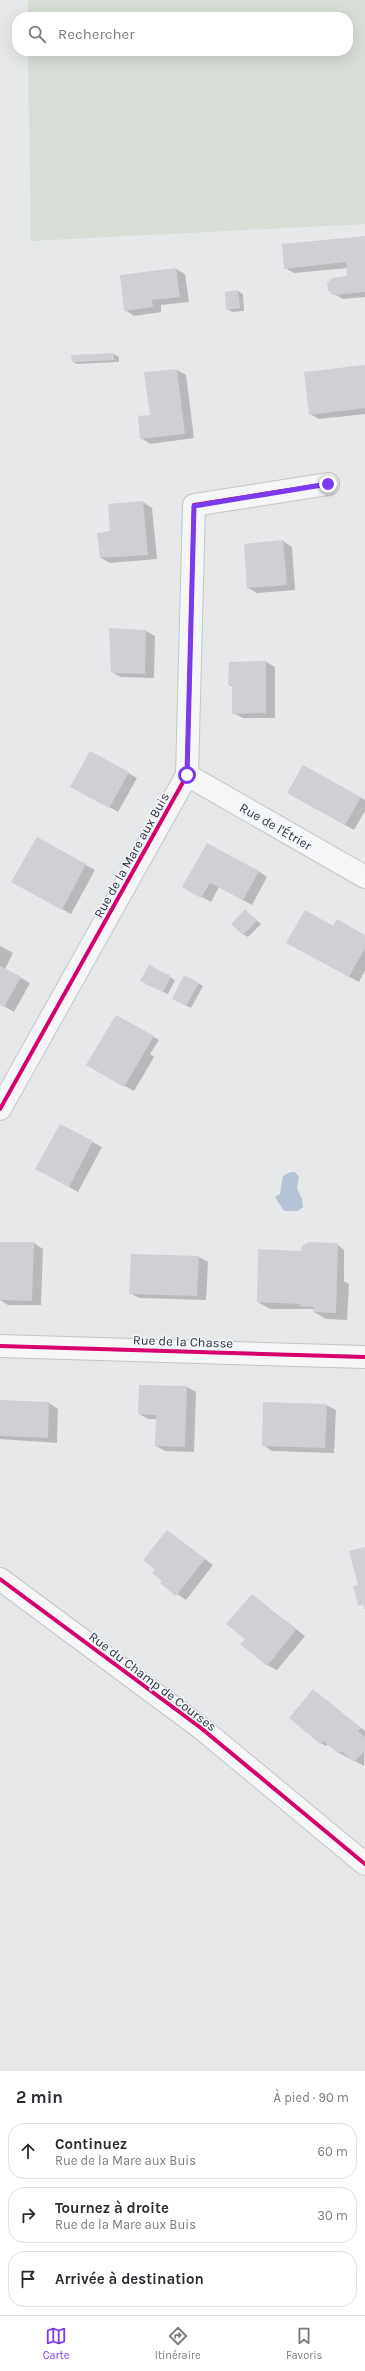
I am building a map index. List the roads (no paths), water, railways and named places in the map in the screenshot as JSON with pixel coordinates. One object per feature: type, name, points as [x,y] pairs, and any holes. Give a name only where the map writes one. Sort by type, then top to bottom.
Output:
[{"type":"street","name":"Rue de la Mare aux Buis","points":[[0,1109],[187,775],[194,506],[328,484]]},
{"type":"street","name":"Rue de l'Étrier","points":[[187,775],[365,877]]},
{"type":"street","name":"Rue de la Chasse","points":[[0,1346],[365,1357]]},
{"type":"street","name":"Rue du Champ de Courses","points":[[0,1579],[201,1728],[365,1864]]},
{"type":"water","points":[[291,1172],[295,1172],[299,1177],[297,1188],[302,1199],[303,1207],[298,1211],[284,1211],[275,1197],[280,1194],[283,1176]]}]
